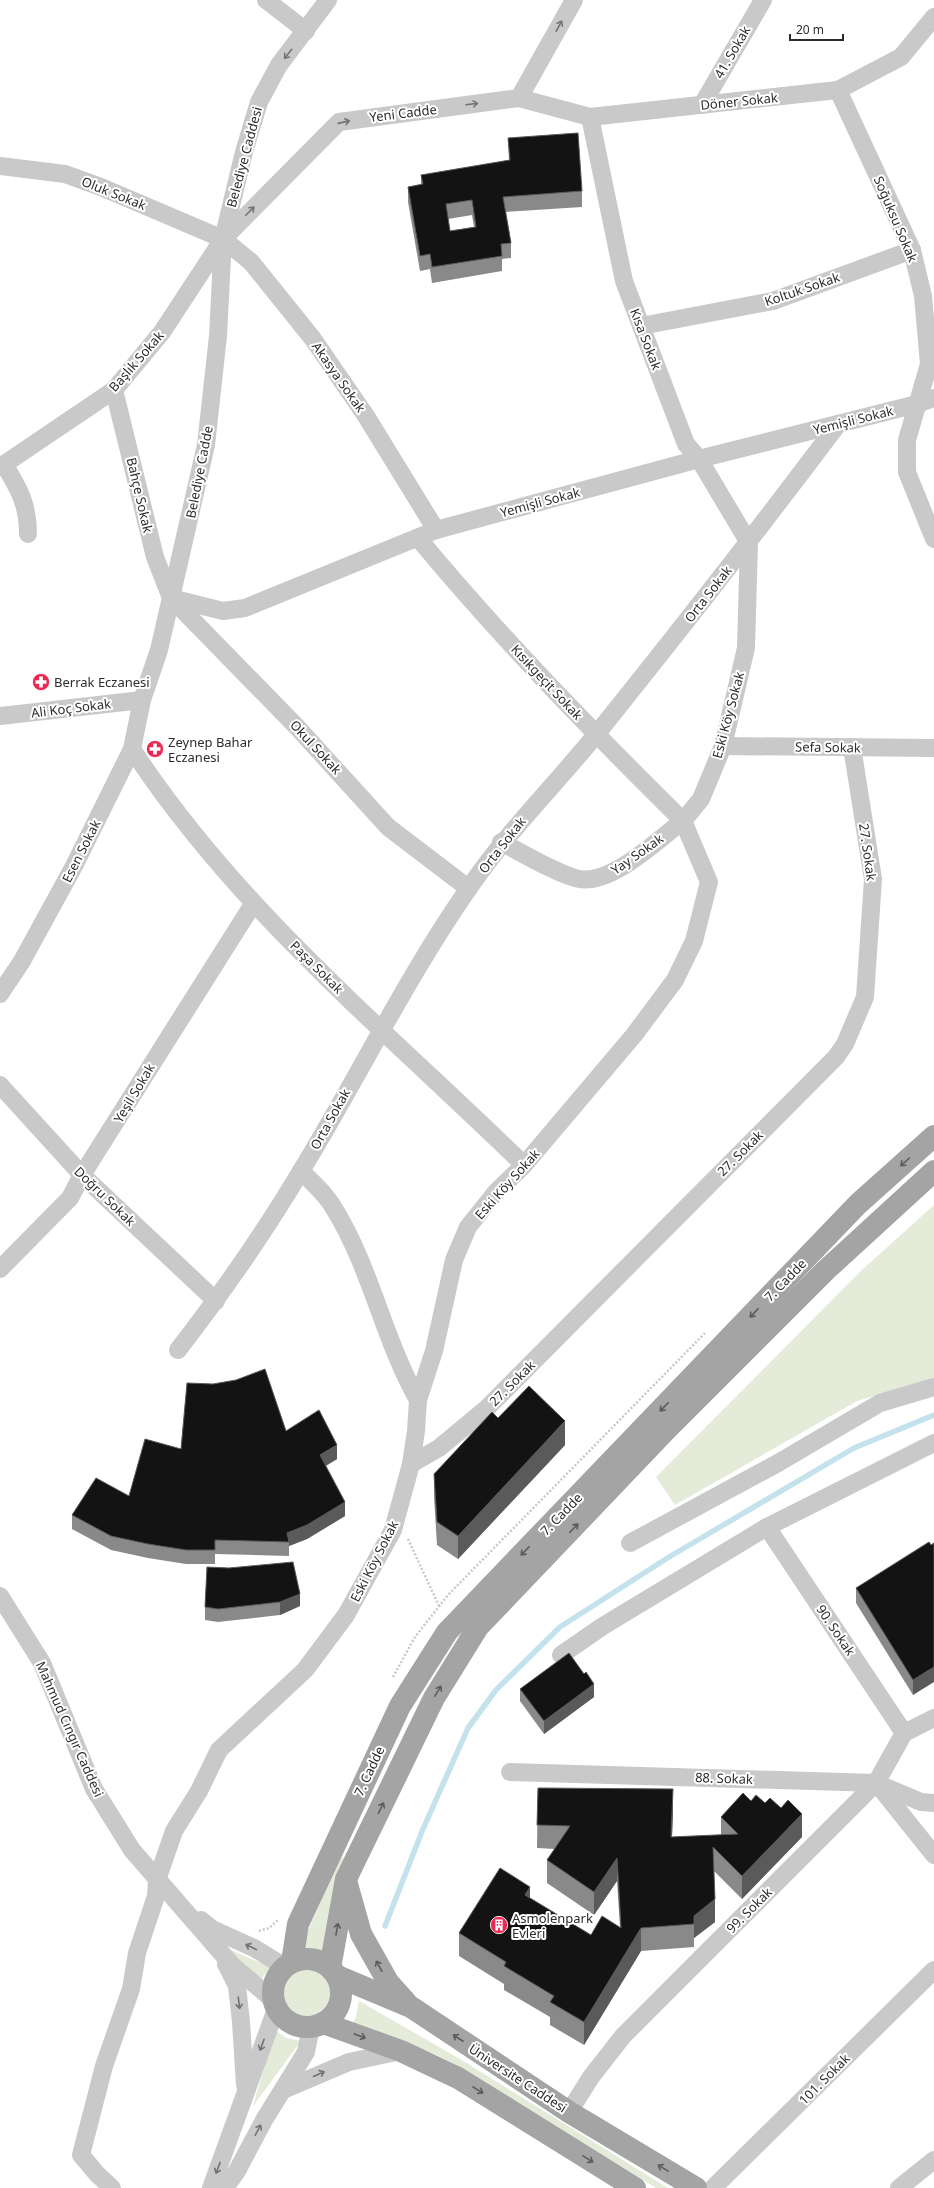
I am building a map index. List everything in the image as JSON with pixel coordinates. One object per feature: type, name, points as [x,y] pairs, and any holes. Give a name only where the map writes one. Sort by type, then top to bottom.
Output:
[{"type":"main road","name":"7. Cadde","points":[[289,1964],[298,1924],[400,1706],[446,1632],[858,1204],[934,1136]]},
{"type":"main road","name":"7. Cadde","points":[[333,1972],[346,1879],[434,1698],[478,1627],[667,1429],[826,1270],[934,1171]]},
{"type":"main road","points":[[346,1879],[361,1934],[388,1982],[411,2007]]},
{"type":"main road","points":[[317,2025],[336,2011],[340,2002],[341,1993],[333,1972],[312,1959],[289,1964],[274,1982],[275,2005],[291,2024],[305,2027],[317,2025],[401,2051],[458,2078],[634,2188]]},
{"type":"main road","name":"Üniversite Caddesi","points":[[333,1972],[411,2007],[569,2112],[696,2188]]},
{"type":"street","points":[[266,0],[306,30]]},
{"type":"street","name":"Belediye Caddesi","points":[[223,239],[244,152],[259,102],[279,65],[328,0]]},
{"type":"street","points":[[519,98],[574,0]]},
{"type":"street","name":"41. Sokak","points":[[702,105],[763,0]]},
{"type":"street","name":"Döner Sokak","points":[[519,98],[590,117],[838,90],[901,57],[934,17]]},
{"type":"street","name":"Soğuksu Sokak","points":[[838,90],[912,250],[923,296],[929,364],[907,440],[907,472],[934,539]]},
{"type":"street","name":"Yeni Cadde","points":[[223,239],[339,122],[519,98]]},
{"type":"street","name":"Kısa Sokak","points":[[590,117],[624,281],[686,444],[699,459],[749,543]]},
{"type":"street","name":"Oluk Sokak","points":[[0,166],[65,174],[101,187],[223,239]]},
{"type":"street","name":"Başlık Sokak","points":[[2,466],[114,390],[162,332],[223,239]]},
{"type":"street","name":"Akasya Sokak","points":[[223,239],[251,262],[313,339],[366,416],[436,530]]},
{"type":"street","name":"Belediye Cadde","points":[[142,700],[159,650],[206,445],[218,336],[223,239]]},
{"type":"street","name":"Koltuk Sokak","points":[[641,326],[773,301],[912,250]]},
{"type":"street","name":"Bahçe Sokak","points":[[114,390],[155,557],[171,598]]},
{"type":"street","name":"Yemişli Sokak","points":[[171,598],[223,611],[245,608],[436,530],[699,459],[917,404],[934,398]]},
{"type":"street","name":"Orta Sokak","points":[[178,1350],[216,1301],[301,1171],[380,1030],[468,888],[501,842],[596,734],[749,543],[838,424]]},
{"type":"street","points":[[2,466],[21,492],[28,515],[28,534]]},
{"type":"street","name":"Kısıkgeçit Sokak","points":[[418,538],[467,597],[596,734],[683,821]]},
{"type":"street","name":"Eski Köy Sokak","points":[[112,2188],[97,2174],[81,2154],[104,2066],[131,1989],[137,1953],[156,1896],[157,1880],[174,1831],[199,1791],[219,1750],[306,1670],[346,1615],[365,1584],[393,1530],[411,1464],[416,1431],[418,1400],[434,1351],[454,1260],[468,1227],[496,1192],[524,1165],[634,1035],[675,980],[694,941],[709,882],[683,821],[701,799],[723,746],[746,648],[749,543]]},
{"type":"street","name":"Okul Sokak","points":[[171,598],[297,727],[388,827],[468,888]]},
{"type":"street","name":"Ali Koç Sokak","points":[[0,716],[142,700]]},
{"type":"street","name":"Esen Sokak","points":[[0,994],[22,961],[74,866],[132,749],[142,700]]},
{"type":"street","name":"Sefa Sokak","points":[[723,746],[934,748]]},
{"type":"street","name":"27. Sokak","points":[[411,1464],[439,1448],[486,1409],[836,1057],[845,1044],[865,997],[874,879],[852,747]]},
{"type":"street","name":"Paşa Sokak","points":[[132,749],[160,792],[253,904],[380,1030],[524,1165]]},
{"type":"street","name":"Yay Sokak","points":[[501,842],[578,879],[596,879],[616,871],[683,821]]},
{"type":"street","name":"Yeşil Sokak","points":[[0,1269],[70,1198],[82,1175],[253,904]]},
{"type":"street","name":"Doğru Sokak","points":[[0,1085],[82,1175],[216,1301]]},
{"type":"street","points":[[301,1171],[335,1209],[347,1232],[402,1372],[418,1400]]},
{"type":"street","points":[[630,1544],[778,1464],[880,1403],[934,1386]]},
{"type":"street","points":[[561,1655],[603,1626],[767,1527],[934,1443]]},
{"type":"street","name":"90. Sokak","points":[[767,1527],[904,1733]]},
{"type":"street","name":"Mahmud Cıngır Caddesi","points":[[0,1596],[42,1663],[94,1789],[132,1850],[157,1880],[173,1896],[212,1929],[289,1964]]},
{"type":"street","points":[[904,1733],[934,1718]]},
{"type":"street","name":"99. Sokak","points":[[569,2112],[591,2077],[623,2036],[876,1783],[904,1733]]},
{"type":"street","name":"88. Sokak","points":[[510,1772],[876,1783],[921,1802],[934,1803]]},
{"type":"street","points":[[876,1783],[934,1855]]},
{"type":"street","name":"Mahmud Cıngır Caddesi","points":[[173,1896],[221,1954],[275,2005]]},
{"type":"street","points":[[221,1954],[237,1986],[241,2022],[245,2092]]},
{"type":"street","name":"101. Sokak","points":[[713,2188],[934,1970]]},
{"type":"street","points":[[211,2188],[275,2005]]},
{"type":"street","points":[[225,2188],[237,2170],[264,2120],[284,2090],[306,2052],[317,2025]]},
{"type":"street","points":[[284,2090],[349,2062],[401,2051]]},
{"type":"street","points":[[900,2188],[934,2160]]},
{"type":"path","points":[[397,1515],[439,1606]]},
{"type":"green space","points":[[934,1205],[934,1378],[857,1401],[675,1505],[656,1477],[863,1269]]},
{"type":"green space","points":[[340,1857],[347,1859],[327,1952],[301,1947]]},
{"type":"green space","points":[[215,1943],[270,1967],[262,1978],[261,1985]]},
{"type":"green space","points":[[306,1968],[315,1970],[323,1975],[328,1983],[330,1992],[328,2001],[323,2009],[315,2014],[306,2016],[297,2014],[289,2009],[284,2001],[282,1992],[284,1983],[289,1975],[297,1970]]},
{"type":"green space","points":[[359,2001],[460,2059],[668,2188],[656,2188],[457,2065],[405,2042],[351,2026],[356,2017]]},
{"type":"green space","points":[[275,2030],[286,2038],[301,2041],[253,2106]]},
{"type":"building","points":[[578,133],[582,191],[503,197],[511,243],[501,244],[502,256],[432,267],[430,254],[420,256],[408,187],[423,184],[421,175],[510,160],[508,138]],"holes":[[[472,200],[476,227],[450,231],[446,204]]]},
{"type":"building","points":[[265,1369],[286,1431],[319,1410],[337,1445],[320,1455],[345,1502],[307,1525],[287,1533],[289,1542],[215,1540],[215,1550],[186,1550],[111,1536],[72,1515],[96,1478],[129,1496],[145,1439],[181,1449],[187,1383],[213,1384],[236,1380]]},
{"type":"building","points":[[529,1386],[565,1421],[458,1536],[437,1522],[434,1474],[492,1412],[498,1418]]},
{"type":"building","points":[[929,1542],[931,1545],[934,1543],[934,1667],[913,1680],[856,1588]]},
{"type":"building","points":[[293,1562],[300,1594],[280,1602],[218,1609],[205,1607],[207,1567],[229,1568]]},
{"type":"building","points":[[569,1653],[584,1674],[586,1672],[594,1684],[544,1721],[520,1689]]},
{"type":"building","points":[[538,1788],[673,1789],[671,1837],[738,1834],[721,1817],[743,1793],[751,1801],[756,1795],[765,1803],[770,1798],[781,1808],[788,1800],[802,1814],[742,1876],[713,1847],[715,1899],[694,1916],[694,1924],[641,1928],[584,2022],[550,2002],[554,1996],[504,1966],[506,1962],[459,1933],[500,1868],[530,1887],[525,1895],[591,1935],[602,1916],[621,1928],[617,1858],[594,1892],[547,1860],[570,1826],[537,1825]]},
{"type":"waterway","points":[[385,1926],[423,1829],[468,1728],[496,1690],[560,1627],[669,1557],[854,1448],[934,1415]]},
{"type":"place","name":"Berrak Eczanesi","points":[[41,682]]},
{"type":"place","name":"Zeynep Bahar Eczanesi","points":[[155,749]]},
{"type":"place","name":"Asmolenpark Evleri","points":[[499,1925]]}]
